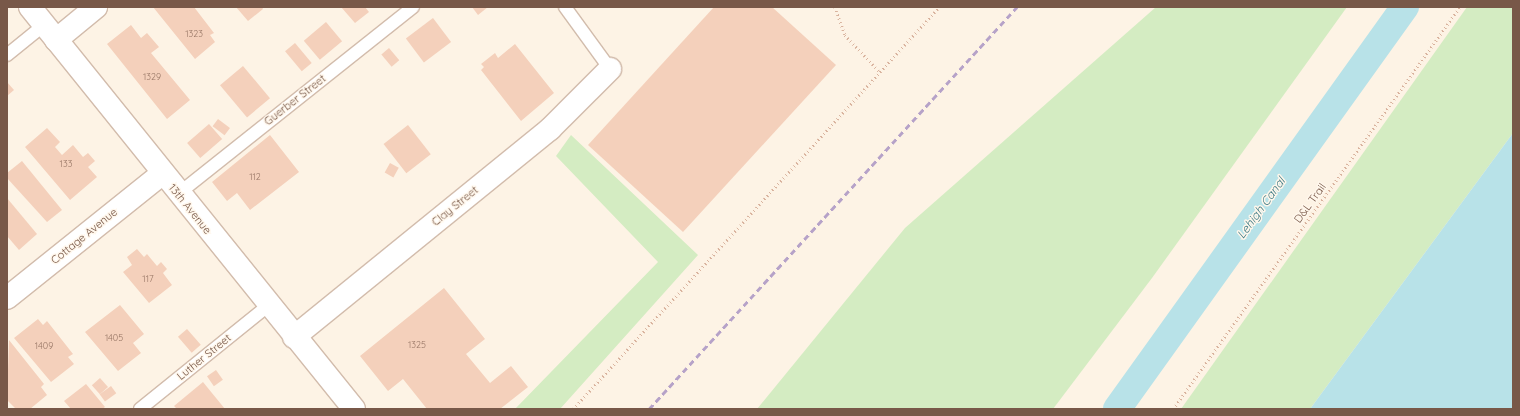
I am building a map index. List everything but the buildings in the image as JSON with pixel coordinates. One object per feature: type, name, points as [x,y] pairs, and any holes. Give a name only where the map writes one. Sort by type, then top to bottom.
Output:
[{"type":"street","name":"13th Avenue","points":[[30,7],[178,194],[354,409]]},
{"type":"street","points":[[50,32],[96,7]]},
{"type":"street","name":"Clay Street","points":[[294,337],[550,129],[610,69]]},
{"type":"street","name":"Cottage Avenue","points":[[7,298],[162,174]]},
{"type":"lane","name":"Guerber Street","points":[[178,194],[413,7]]},
{"type":"lane","points":[[565,7],[610,69]]},
{"type":"lane","points":[[7,55],[50,32]]},
{"type":"lane","name":"Luther Street","points":[[140,409],[269,305]]},
{"type":"path","points":[[835,7],[845,35],[880,72]]},
{"type":"path","points":[[573,409],[939,7]]},
{"type":"path","name":"D&L Trail","points":[[1173,409],[1460,7]]},
{"type":"green space","points":[[1156,7],[1347,7],[1152,278],[1053,409],[757,409],[905,228]]},
{"type":"green space","points":[[1467,7],[1513,7],[1513,133],[1310,409],[1181,409]]},
{"type":"green space","points":[[571,135],[698,255],[560,409],[515,409],[658,262],[556,156]]},
{"type":"water","points":[[1513,133],[1513,409],[1310,409]]},
{"type":"waterway","name":"Lehigh Canal","points":[[1117,409],[1405,7]]},
{"type":"railway","points":[[649,409],[1017,7]]}]
